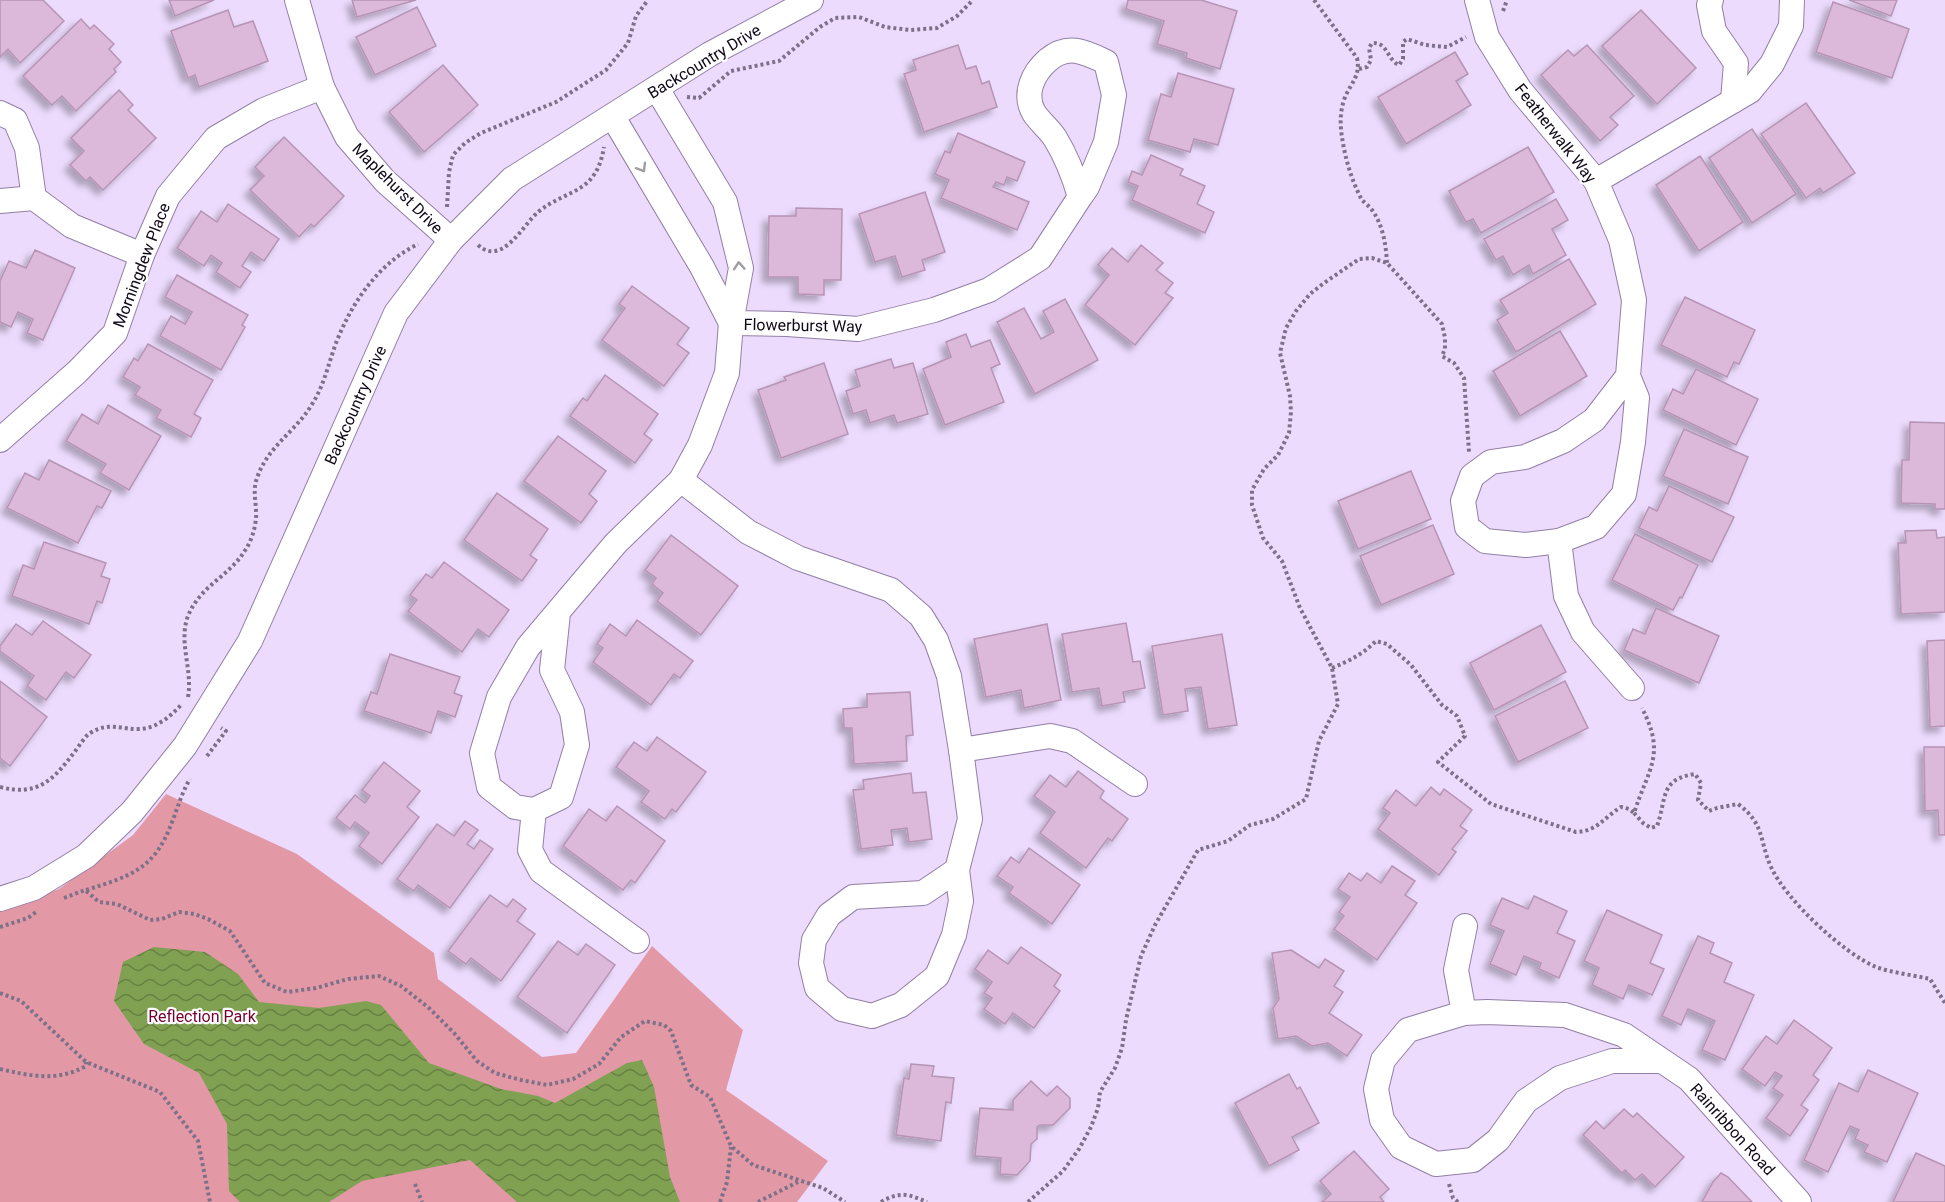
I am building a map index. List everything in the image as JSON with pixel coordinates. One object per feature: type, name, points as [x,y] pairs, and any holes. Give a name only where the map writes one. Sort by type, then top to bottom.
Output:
[{"type":"street","name":"Maplehurst Drive","points":[[297,0],[322,87],[347,138],[385,181],[451,240]]},
{"type":"street","name":"Backcountry Drive","points":[[0,899],[34,888],[86,856],[132,812],[185,746],[250,641],[396,313],[451,240],[512,180],[710,54],[810,0]]},
{"type":"street","name":"Featherwalk Way","points":[[1477,0],[1486,32],[1520,90],[1596,181],[1621,240],[1634,300],[1628,376],[1637,398],[1624,494],[1596,527],[1558,541],[1526,545],[1485,541],[1467,527],[1463,501],[1472,476],[1480,470]]},
{"type":"street","points":[[1711,0],[1709,5],[1714,31],[1736,63],[1733,101]]},
{"type":"street","points":[[1596,181],[1750,91],[1772,64],[1791,26],[1792,0]]},
{"type":"street","name":"Flowerburst Way","points":[[731,323],[858,329],[934,310],[989,290],[1040,258],[1087,187],[1106,142],[1114,95],[1106,62],[1082,50],[1056,53],[1039,68],[1029,88],[1033,111],[1054,136],[1072,171],[1080,197]]},
{"type":"street","name":"Morningdew Place","points":[[0,440],[77,372],[115,333],[142,255],[168,196],[216,138],[264,110],[322,87]]},
{"type":"street","name":"Flowerburst Way","points":[[534,810],[515,807],[489,787],[482,753],[499,697],[528,647],[616,543],[681,480],[700,445],[727,374],[731,323],[741,268],[725,202],[657,89]]},
{"type":"street","points":[[0,113],[15,120],[27,148],[34,198]]},
{"type":"street","name":"Flowerburst Way","points":[[612,117],[702,267],[731,323]]},
{"type":"street","points":[[0,201],[34,198],[72,226],[142,255]]},
{"type":"street","points":[[1480,470],[1491,462],[1525,457],[1563,441],[1594,420],[1628,376]]},
{"type":"street","points":[[681,480],[748,532],[798,558],[891,591],[921,616],[936,640],[949,676],[970,819],[957,870],[961,901],[954,934],[937,976],[901,1005],[872,1016],[842,1009],[817,988],[811,963],[814,940],[829,915],[853,897],[923,893],[957,870]]},
{"type":"street","points":[[1558,541],[1566,596],[1583,632],[1632,688]]},
{"type":"street","points":[[558,613],[552,670],[572,712],[577,745],[561,797],[534,810],[530,850],[541,871],[637,941]]},
{"type":"street","points":[[961,750],[1050,736],[1072,741],[1135,784]]},
{"type":"street","points":[[1464,1013],[1456,970],[1465,926]]},
{"type":"street","name":"Rainribbon Road","points":[[1661,1061],[1612,1061],[1560,1078],[1526,1101],[1498,1140],[1473,1160],[1436,1164],[1401,1147],[1382,1120],[1376,1089],[1383,1060],[1408,1030],[1464,1013],[1565,1015],[1624,1035],[1689,1080],[1799,1202]]},
{"type":"path","points":[[447,214],[449,172],[453,155],[465,143],[481,133],[556,102],[606,70],[628,43],[636,16],[648,0]]},
{"type":"path","points":[[682,97],[699,98],[731,71],[779,61],[820,27],[835,18],[859,17],[885,27],[910,30],[937,28],[957,16],[973,0]]},
{"type":"path","points":[[1314,0],[1357,58],[1359,69],[1344,100],[1340,116],[1342,134],[1354,182],[1363,201],[1376,216],[1382,231],[1387,263]]},
{"type":"path","points":[[1359,69],[1368,67],[1371,60],[1369,48],[1372,43],[1382,45],[1394,63],[1399,65],[1403,59],[1403,42],[1407,39],[1425,45],[1447,47],[1469,36],[1486,32]]},
{"type":"path","points":[[476,243],[491,251],[508,246],[540,210],[579,190],[592,178],[602,158],[604,147]]},
{"type":"path","points":[[183,703],[188,698],[190,678],[183,631],[188,615],[203,592],[244,552],[254,534],[256,481],[263,462],[272,449],[302,420],[320,392],[337,340],[359,297],[385,265],[399,253],[418,244]]},
{"type":"path","points":[[1028,1202],[1063,1170],[1079,1149],[1091,1127],[1098,1108],[1100,1092],[1115,1068],[1122,1048],[1141,956],[1155,925],[1198,850],[1228,841],[1250,825],[1273,819],[1306,799],[1319,741],[1338,704],[1332,668],[1299,608],[1282,561],[1263,538],[1252,505],[1252,490],[1264,469],[1278,455],[1289,433],[1290,396],[1280,353],[1287,328],[1296,311],[1310,294],[1359,260],[1372,258],[1387,263],[1442,324],[1446,349],[1442,356],[1454,363],[1464,378],[1469,458],[1480,470]]},
{"type":"path","points":[[1332,668],[1367,651],[1376,641],[1396,650],[1417,672],[1442,705],[1457,716],[1465,736],[1438,762],[1491,804],[1576,832],[1590,831],[1621,807],[1629,809],[1651,828],[1657,826],[1665,791],[1672,781],[1682,776],[1695,774],[1701,783],[1698,800],[1709,811],[1738,804],[1755,820],[1776,877],[1810,917],[1842,946],[1878,968],[1930,979],[1945,1003]]},
{"type":"path","points":[[1632,688],[1649,723],[1655,743],[1651,768],[1634,813]]},
{"type":"path","points":[[58,900],[85,890],[99,902],[117,904],[150,920],[162,919],[179,912],[208,919],[230,931],[265,983],[287,992],[316,988],[348,979],[379,976],[401,986],[429,1008],[477,1061],[495,1073],[521,1080],[548,1085],[573,1079],[599,1064],[621,1037],[645,1021],[664,1025],[671,1030],[691,1085],[710,1097],[731,1146],[753,1165],[823,1188],[845,1202]]},
{"type":"path","points":[[0,927],[27,918],[42,908]]},
{"type":"path","points":[[0,993],[21,1001],[86,1062],[160,1092],[198,1141],[210,1202]]},
{"type":"path","points":[[0,1069],[53,1077],[71,1074],[86,1066],[86,1062]]},
{"type":"path","points":[[720,1202],[727,1182],[731,1146]]},
{"type":"path","points":[[758,1202],[799,1181]]},
{"type":"path","points":[[415,1184],[422,1202]]},
{"type":"path","points":[[881,1202],[892,1196],[908,1194],[927,1202]]},
{"type":"green space","name":"Reflection Park","points":[[166,794],[297,854],[434,953],[438,979],[542,1057],[576,1053],[652,946],[743,1030],[726,1090],[828,1161],[797,1202],[0,1202],[0,912],[59,889],[133,835]]},
{"type":"water","points":[[154,947],[205,952],[238,974],[259,1002],[319,1008],[366,1001],[381,1005],[429,1063],[501,1089],[538,1096],[555,1103],[627,1063],[642,1060],[654,1087],[670,1177],[680,1202],[517,1202],[470,1160],[362,1181],[329,1202],[240,1202],[229,1191],[227,1124],[199,1073],[144,1044],[114,1001],[123,962]]},
{"type":"building","points":[[0,0],[43,0],[64,21],[20,63],[8,49],[0,57]]},
{"type":"building","points":[[169,0],[214,0],[175,16]]},
{"type":"building","points":[[352,0],[416,0],[357,17]]},
{"type":"building","points":[[1128,0],[1201,0],[1237,11],[1220,69],[1186,58],[1187,53],[1157,44],[1164,21],[1126,9]]},
{"type":"building","points":[[1849,0],[1897,0],[1891,16]]},
{"type":"building","points":[[1833,2],[1909,29],[1892,78],[1816,52]]},
{"type":"building","points":[[417,7],[436,46],[375,75],[356,37]]},
{"type":"building","points":[[228,10],[234,27],[253,21],[268,61],[199,87],[195,75],[188,78],[171,31]]},
{"type":"building","points":[[1641,10],[1696,68],[1657,104],[1602,46]]},
{"type":"building","points":[[81,19],[90,29],[94,25],[114,44],[109,49],[121,62],[114,69],[116,72],[76,111],[62,96],[52,105],[23,76]]},
{"type":"building","points":[[958,45],[966,69],[976,66],[982,84],[989,81],[997,107],[924,132],[904,74],[916,70],[913,60]]},
{"type":"building","points":[[1587,45],[1634,96],[1610,117],[1618,125],[1600,141],[1541,75],[1568,50],[1574,56]]},
{"type":"building","points":[[1455,52],[1468,74],[1456,81],[1471,105],[1406,144],[1378,97]]},
{"type":"building","points":[[443,65],[478,105],[424,152],[389,112]]},
{"type":"building","points":[[1178,73],[1234,89],[1218,145],[1194,139],[1190,152],[1148,140],[1161,94],[1171,97]]},
{"type":"building","points":[[119,90],[133,105],[128,110],[156,138],[103,190],[90,177],[86,181],[70,165],[84,151],[71,138]]},
{"type":"building","points":[[1806,103],[1855,173],[1823,193],[1820,188],[1806,198],[1761,134]]},
{"type":"building","points":[[1752,129],[1796,194],[1752,223],[1709,158]]},
{"type":"building","points":[[958,133],[1025,162],[1017,181],[1007,177],[1004,185],[996,182],[993,187],[1029,202],[1017,230],[941,198],[949,180],[935,174],[945,151],[950,153]]},
{"type":"building","points":[[284,137],[344,196],[314,227],[311,224],[299,237],[250,190],[264,176],[255,167]]},
{"type":"building","points":[[1528,147],[1554,192],[1481,233],[1473,219],[1466,222],[1449,191]]},
{"type":"building","points":[[1151,155],[1183,169],[1180,175],[1205,186],[1197,204],[1214,212],[1205,233],[1132,200],[1138,186],[1128,182],[1132,171],[1142,175]]},
{"type":"building","points":[[1700,156],[1743,222],[1699,251],[1656,185]]},
{"type":"building","points":[[925,192],[945,252],[922,260],[925,270],[902,277],[895,256],[875,262],[859,214]]},
{"type":"building","points":[[1556,199],[1568,220],[1552,229],[1566,255],[1533,274],[1529,265],[1513,275],[1503,256],[1496,260],[1484,239]]},
{"type":"building","points":[[228,204],[279,239],[264,261],[251,252],[242,266],[251,272],[240,288],[216,272],[222,263],[211,255],[204,266],[177,248],[201,211],[217,222]]},
{"type":"building","points":[[796,208],[842,209],[841,280],[824,280],[824,295],[798,294],[798,277],[768,277],[769,216],[796,216]]},
{"type":"building","points":[[1141,245],[1163,263],[1156,270],[1173,283],[1165,293],[1173,298],[1135,345],[1085,305],[1109,275],[1098,265],[1112,248],[1128,262]]},
{"type":"building","points":[[35,250],[75,268],[43,340],[27,333],[33,319],[18,312],[11,327],[0,322],[0,281],[9,261],[26,268]]},
{"type":"building","points":[[1569,259],[1596,304],[1516,352],[1497,320],[1508,313],[1500,300]]},
{"type":"building","points":[[177,275],[248,315],[242,325],[245,327],[221,370],[160,336],[171,316],[185,324],[192,312],[165,297]]},
{"type":"building","points":[[632,286],[689,328],[677,344],[689,353],[664,386],[602,340],[625,308],[619,304]]},
{"type":"building","points":[[1685,297],[1755,330],[1739,364],[1734,362],[1727,377],[1661,345]]},
{"type":"building","points":[[1065,299],[1098,360],[1035,394],[997,322],[1024,308],[1041,339],[1054,332],[1043,311]]},
{"type":"building","points":[[1560,331],[1587,376],[1520,416],[1493,371]]},
{"type":"building","points":[[966,334],[971,347],[990,340],[1000,364],[991,368],[1004,402],[945,425],[923,369],[951,357],[946,342]]},
{"type":"building","points":[[148,344],[213,380],[194,414],[201,418],[191,437],[156,418],[161,410],[135,395],[140,387],[123,377],[134,358],[138,361]]},
{"type":"building","points":[[891,359],[894,368],[913,363],[928,414],[897,423],[894,415],[870,423],[866,410],[853,414],[846,391],[860,386],[855,370]]},
{"type":"building","points":[[824,363],[848,434],[781,458],[758,390],[786,380],[784,377]]},
{"type":"building","points":[[1696,369],[1758,399],[1736,445],[1663,410],[1673,389],[1683,394]]},
{"type":"building","points":[[605,375],[658,414],[644,434],[652,440],[635,463],[570,416],[583,398],[587,401]]},
{"type":"building","points":[[108,405],[161,436],[129,490],[100,473],[106,464],[66,441],[82,414],[98,424]]},
{"type":"building","points":[[1910,422],[1945,423],[1945,509],[1935,509],[1935,504],[1901,503],[1902,460],[1909,460]]},
{"type":"building","points":[[1684,429],[1748,457],[1728,504],[1663,476]]},
{"type":"building","points":[[558,436],[606,471],[589,494],[597,501],[581,523],[524,481]]},
{"type":"building","points":[[49,460],[111,491],[102,508],[97,506],[78,543],[7,508],[25,473],[39,480]]},
{"type":"building","points":[[1411,471],[1431,519],[1358,549],[1338,501]]},
{"type":"building","points":[[1669,486],[1734,517],[1712,562],[1639,528],[1649,507],[1657,511]]},
{"type":"building","points":[[497,493],[548,529],[530,555],[537,560],[522,581],[464,540]]},
{"type":"building","points":[[1433,525],[1454,574],[1381,605],[1360,556]]},
{"type":"building","points":[[1936,530],[1937,538],[1945,537],[1945,612],[1901,614],[1898,543],[1906,543],[1905,531]]},
{"type":"building","points":[[1635,534],[1698,565],[1682,598],[1680,597],[1673,610],[1612,580]]},
{"type":"building","points":[[671,535],[738,586],[701,635],[657,601],[663,593],[652,584],[656,578],[645,570]]},
{"type":"building","points":[[44,542],[106,563],[101,576],[110,579],[102,603],[97,601],[89,624],[12,596],[23,565],[34,569]]},
{"type":"building","points":[[444,562],[509,610],[489,637],[478,629],[462,652],[408,611],[417,600],[410,595],[426,574],[432,578]]},
{"type":"building","points":[[1656,608],[1719,636],[1699,683],[1624,650],[1633,629],[1645,634]]},
{"type":"building","points":[[637,620],[693,661],[680,678],[674,674],[651,705],[593,662],[603,648],[597,644],[610,624],[626,636]]},
{"type":"building","points":[[43,621],[91,655],[74,678],[66,672],[46,700],[27,686],[34,676],[0,651],[0,646],[16,624],[32,635]]},
{"type":"building","points":[[1126,623],[1133,662],[1140,661],[1145,688],[1123,692],[1125,702],[1102,706],[1099,688],[1072,692],[1062,634]]},
{"type":"building","points":[[1047,624],[1061,700],[1024,708],[1021,690],[986,697],[974,639]]},
{"type":"building","points":[[1541,625],[1566,672],[1494,710],[1470,663]]},
{"type":"building","points":[[1222,634],[1237,725],[1208,729],[1201,687],[1185,689],[1188,711],[1163,715],[1152,646]]},
{"type":"building","points":[[1945,640],[1945,726],[1930,727],[1927,641]]},
{"type":"building","points":[[390,654],[460,677],[454,693],[462,696],[455,717],[438,711],[431,733],[364,711],[371,692],[377,694]]},
{"type":"building","points":[[0,681],[47,717],[10,766],[0,758]]},
{"type":"building","points":[[1565,681],[1588,728],[1518,762],[1495,716]]},
{"type":"building","points":[[910,692],[913,735],[906,736],[907,761],[854,764],[852,728],[844,728],[843,709],[867,707],[867,694]]},
{"type":"building","points":[[657,737],[706,772],[676,812],[672,809],[665,819],[641,802],[649,791],[616,767],[634,742],[647,751]]},
{"type":"building","points":[[1924,747],[1945,747],[1945,835],[1939,835],[1938,810],[1925,811]]},
{"type":"building","points":[[384,762],[420,791],[407,807],[419,817],[382,864],[359,846],[369,833],[355,822],[350,829],[336,818],[355,795],[365,803],[370,796],[362,790]]},
{"type":"building","points":[[1078,771],[1104,791],[1100,798],[1128,819],[1112,841],[1108,838],[1086,868],[1040,833],[1055,812],[1034,796],[1050,775],[1066,787]]},
{"type":"building","points":[[911,773],[913,793],[926,792],[932,839],[909,842],[907,828],[891,830],[893,845],[861,849],[853,790],[864,789],[863,780]]},
{"type":"building","points":[[1431,787],[1440,795],[1444,789],[1472,810],[1460,826],[1467,831],[1452,849],[1456,852],[1439,875],[1378,829],[1390,813],[1383,808],[1396,790],[1416,806]]},
{"type":"building","points":[[617,806],[665,841],[635,883],[631,880],[623,890],[563,846],[589,809],[606,821]]},
{"type":"building","points":[[465,821],[478,830],[467,844],[474,849],[480,840],[493,849],[450,908],[418,885],[414,891],[397,879],[437,824],[454,836]]},
{"type":"building","points":[[1029,848],[1080,885],[1052,924],[1009,893],[1013,887],[997,876],[1011,857],[1019,863]]},
{"type":"building","points":[[1392,866],[1415,881],[1405,895],[1417,903],[1377,960],[1334,929],[1344,916],[1339,912],[1350,897],[1338,889],[1349,873],[1361,881],[1367,873],[1381,883]]},
{"type":"building","points":[[490,895],[507,907],[513,899],[526,909],[517,921],[535,934],[501,981],[471,958],[466,964],[448,951]]},
{"type":"building","points":[[1534,896],[1567,911],[1557,933],[1575,941],[1559,978],[1539,969],[1541,963],[1524,956],[1516,975],[1490,964],[1504,931],[1490,925],[1502,898],[1528,909]]},
{"type":"building","points":[[1607,910],[1662,935],[1650,963],[1664,969],[1652,995],[1629,985],[1623,999],[1592,985],[1599,968],[1584,961]]},
{"type":"building","points":[[1698,936],[1714,943],[1710,953],[1732,963],[1724,982],[1754,995],[1725,1060],[1702,1050],[1715,1021],[1688,1009],[1681,1025],[1662,1016]]},
{"type":"building","points":[[558,941],[578,955],[586,944],[615,965],[567,1033],[517,997]]},
{"type":"building","points":[[1021,947],[1061,975],[1054,986],[1060,991],[1034,1028],[1013,1013],[1005,1024],[984,1009],[992,998],[984,993],[992,982],[975,969],[988,950],[1008,964]]},
{"type":"building","points":[[1291,950],[1319,968],[1325,959],[1344,971],[1334,986],[1343,992],[1329,1013],[1362,1035],[1347,1056],[1328,1043],[1312,1046],[1296,1036],[1278,1039],[1273,1008],[1279,999],[1272,953]]},
{"type":"building","points":[[1794,1020],[1832,1048],[1813,1075],[1819,1080],[1801,1105],[1808,1110],[1790,1136],[1766,1118],[1783,1095],[1773,1088],[1782,1076],[1775,1072],[1765,1086],[1742,1069],[1766,1036],[1777,1044]]},
{"type":"building","points":[[911,1064],[934,1066],[932,1076],[954,1078],[951,1103],[946,1102],[941,1141],[896,1135],[904,1078],[909,1079]]},
{"type":"building","points":[[1868,1070],[1918,1093],[1887,1162],[1864,1152],[1868,1145],[1855,1139],[1859,1130],[1850,1126],[1828,1172],[1804,1160],[1839,1083],[1858,1092]]},
{"type":"building","points":[[1289,1074],[1297,1089],[1300,1087],[1319,1123],[1292,1137],[1299,1150],[1269,1166],[1235,1103]]},
{"type":"building","points":[[1031,1081],[1047,1096],[1057,1086],[1070,1098],[1070,1108],[1053,1125],[1037,1127],[1037,1139],[1031,1144],[1030,1161],[1017,1175],[1000,1174],[1001,1158],[975,1156],[980,1108],[1013,1110],[1013,1100]]},
{"type":"building","points":[[1624,1109],[1633,1117],[1637,1113],[1684,1157],[1655,1187],[1642,1174],[1635,1180],[1625,1170],[1622,1173],[1583,1135],[1596,1121],[1604,1129]]},
{"type":"building","points":[[1354,1151],[1389,1189],[1380,1197],[1384,1202],[1322,1202],[1331,1194],[1320,1181]]},
{"type":"building","points":[[1916,1153],[1945,1166],[1945,1202],[1893,1202]]},
{"type":"building","points":[[1721,1173],[1728,1177],[1752,1202],[1702,1202]]}]
